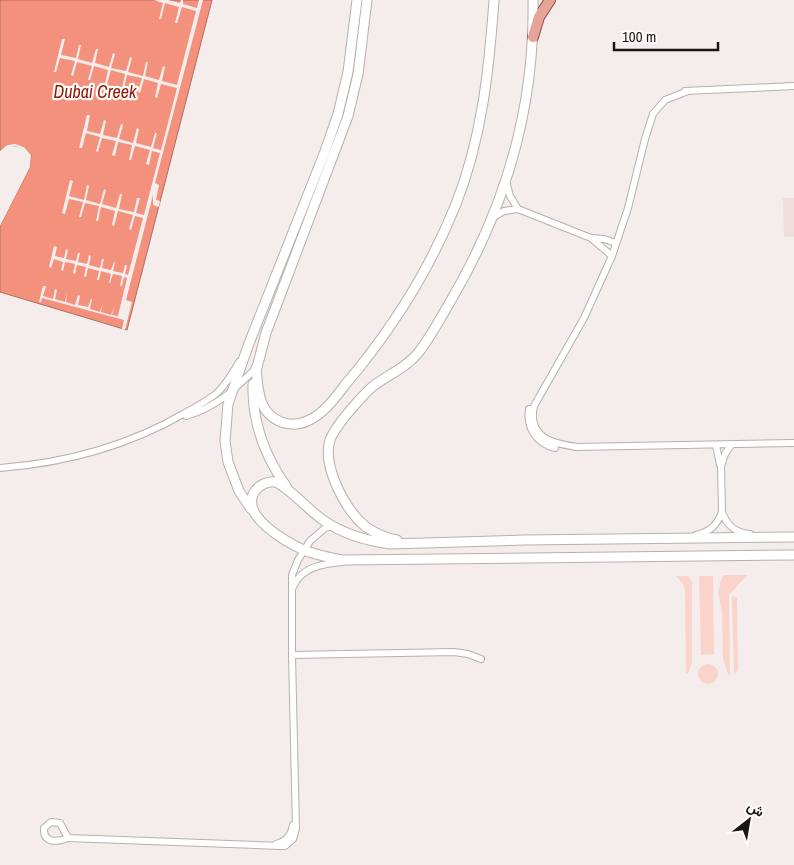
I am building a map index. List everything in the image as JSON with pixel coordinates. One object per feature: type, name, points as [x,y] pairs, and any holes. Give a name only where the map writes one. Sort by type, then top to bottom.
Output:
[{"type":"main road","points":[[357,0],[348,72],[338,114],[248,346],[226,416],[226,451],[235,482],[253,511],[273,532],[305,550],[328,558],[358,561],[794,556]]},
{"type":"main road","points":[[367,0],[358,74],[348,116],[266,334],[256,368],[253,399],[258,430],[269,460],[287,488],[311,512],[332,526],[356,537],[391,544],[524,540],[670,540],[794,537]]},
{"type":"main road","points":[[256,368],[258,391],[264,409],[280,422],[300,424],[309,421],[324,409],[358,370],[389,327],[417,282],[442,236],[467,176],[482,113],[494,0]]},
{"type":"main road","points":[[412,544],[379,534],[355,516],[338,489],[332,475],[328,457],[330,440],[337,424],[372,387],[404,367],[418,354],[464,278],[492,218],[517,147],[524,118],[532,37],[533,0]]},
{"type":"main road","points":[[532,37],[539,17],[550,0]]},
{"type":"main road","points":[[253,511],[252,497],[260,486],[274,482],[287,488]]},
{"type":"street","points":[[794,86],[688,91],[669,98],[658,106],[651,118],[636,181],[612,256],[584,318],[544,386],[534,399],[528,418],[532,432],[541,442],[553,448],[794,443]]},
{"type":"street","points":[[506,181],[510,196],[518,209]]},
{"type":"street","points":[[492,218],[504,211],[518,209],[591,238],[616,242]]},
{"type":"street","points":[[591,238],[612,256]]},
{"type":"street","points":[[173,420],[203,403],[217,392],[232,375],[248,346]]},
{"type":"street","points":[[0,468],[45,463],[89,453],[132,439],[173,420],[211,406],[232,393],[256,368]]},
{"type":"street","points":[[721,466],[725,454],[732,444]]},
{"type":"street","points":[[670,540],[705,533],[716,525],[722,512],[721,466],[716,445]]},
{"type":"street","points":[[722,512],[729,525],[741,533],[782,537]]},
{"type":"street","points":[[68,838],[285,846],[294,839],[296,834],[292,575],[305,550],[317,535],[325,528],[332,526]]},
{"type":"street","points":[[291,593],[300,576],[307,570],[325,564],[358,561]]},
{"type":"street","points":[[292,655],[454,652],[468,654],[481,659]]},
{"type":"shaded area","points":[[783,198],[794,198],[794,237],[784,237]]},
{"type":"shaded area","points":[[724,575],[747,575],[729,595],[730,675],[723,659],[722,612],[718,593]]},
{"type":"shaded area","points":[[676,576],[688,576],[692,582],[692,663],[688,673],[686,673],[685,590],[683,584]]},
{"type":"shaded area","points":[[699,576],[713,576],[714,655],[701,655]]},
{"type":"shaded area","points":[[732,596],[737,598],[738,670],[734,675]]},
{"type":"shaded area","points":[[708,664],[715,667],[718,674],[715,681],[708,684],[701,681],[698,674],[701,667]]},
{"type":"water","name":"Dubai Creek","points":[[0,0],[212,0],[127,330],[0,292],[0,226],[30,167],[31,155],[24,147],[7,145],[0,151]]},
{"type":"pier","points":[[154,0],[168,0],[180,3],[183,0],[183,4],[197,8],[199,0],[203,0],[155,183],[159,185],[156,200],[160,201],[159,207],[153,205],[153,195],[126,300],[132,302],[125,330],[122,329],[124,320],[42,298],[41,302],[39,302],[43,286],[46,286],[43,296],[53,299],[55,289],[57,290],[55,299],[65,302],[67,293],[66,302],[75,305],[78,295],[80,296],[78,305],[88,307],[92,299],[90,309],[100,312],[103,303],[101,312],[111,315],[115,306],[112,315],[118,316],[127,278],[124,277],[122,286],[120,286],[122,276],[113,274],[109,283],[111,274],[101,271],[99,280],[97,280],[99,271],[88,268],[86,277],[84,276],[86,267],[77,265],[75,274],[73,273],[75,264],[65,262],[63,271],[61,270],[63,262],[54,259],[51,268],[49,267],[54,246],[57,247],[55,256],[64,258],[66,249],[68,250],[66,259],[76,261],[78,253],[80,253],[78,262],[87,264],[89,255],[91,256],[89,265],[100,268],[102,259],[104,259],[102,268],[111,270],[115,262],[113,271],[123,273],[125,265],[127,265],[125,274],[128,275],[143,218],[135,216],[131,230],[129,229],[133,215],[118,211],[114,226],[112,225],[115,211],[101,207],[98,221],[96,221],[99,206],[85,203],[81,217],[79,217],[83,202],[69,199],[65,214],[62,213],[70,180],[73,181],[69,196],[84,200],[87,185],[89,186],[86,200],[100,204],[104,189],[106,190],[102,204],[116,208],[120,194],[122,194],[119,209],[134,212],[137,198],[140,198],[136,213],[144,215],[160,153],[152,151],[149,165],[146,164],[150,150],[135,146],[131,160],[129,160],[132,145],[118,142],[115,156],[112,155],[116,141],[102,138],[98,152],[96,151],[100,137],[86,133],[82,148],[79,148],[87,115],[90,115],[87,131],[100,134],[104,120],[106,121],[103,135],[117,138],[121,124],[123,125],[119,139],[133,143],[137,128],[139,129],[136,143],[151,147],[155,133],[157,133],[153,148],[161,150],[177,88],[161,84],[157,98],[155,97],[158,83],[144,79],[140,93],[138,92],[142,78],[127,75],[124,88],[122,88],[125,74],[111,70],[107,84],[105,84],[108,70],[94,66],[90,80],[88,80],[92,66],[77,62],[73,76],[71,75],[75,61],[60,58],[56,72],[54,72],[62,39],[65,39],[61,55],[76,58],[79,45],[81,45],[78,59],[92,63],[96,49],[98,49],[95,63],[109,67],[113,53],[115,54],[111,68],[126,71],[130,57],[132,58],[128,72],[143,76],[146,62],[148,62],[145,76],[159,80],[163,66],[165,67],[162,81],[177,85],[196,11],[182,7],[177,23],[175,23],[179,7],[165,3],[161,19],[159,19],[163,3]]},
{"type":"pier","points":[[15,144],[24,147],[31,155],[30,167],[0,226],[0,220],[28,167],[28,156],[23,149],[15,146],[8,147],[0,153],[7,145]]}]
